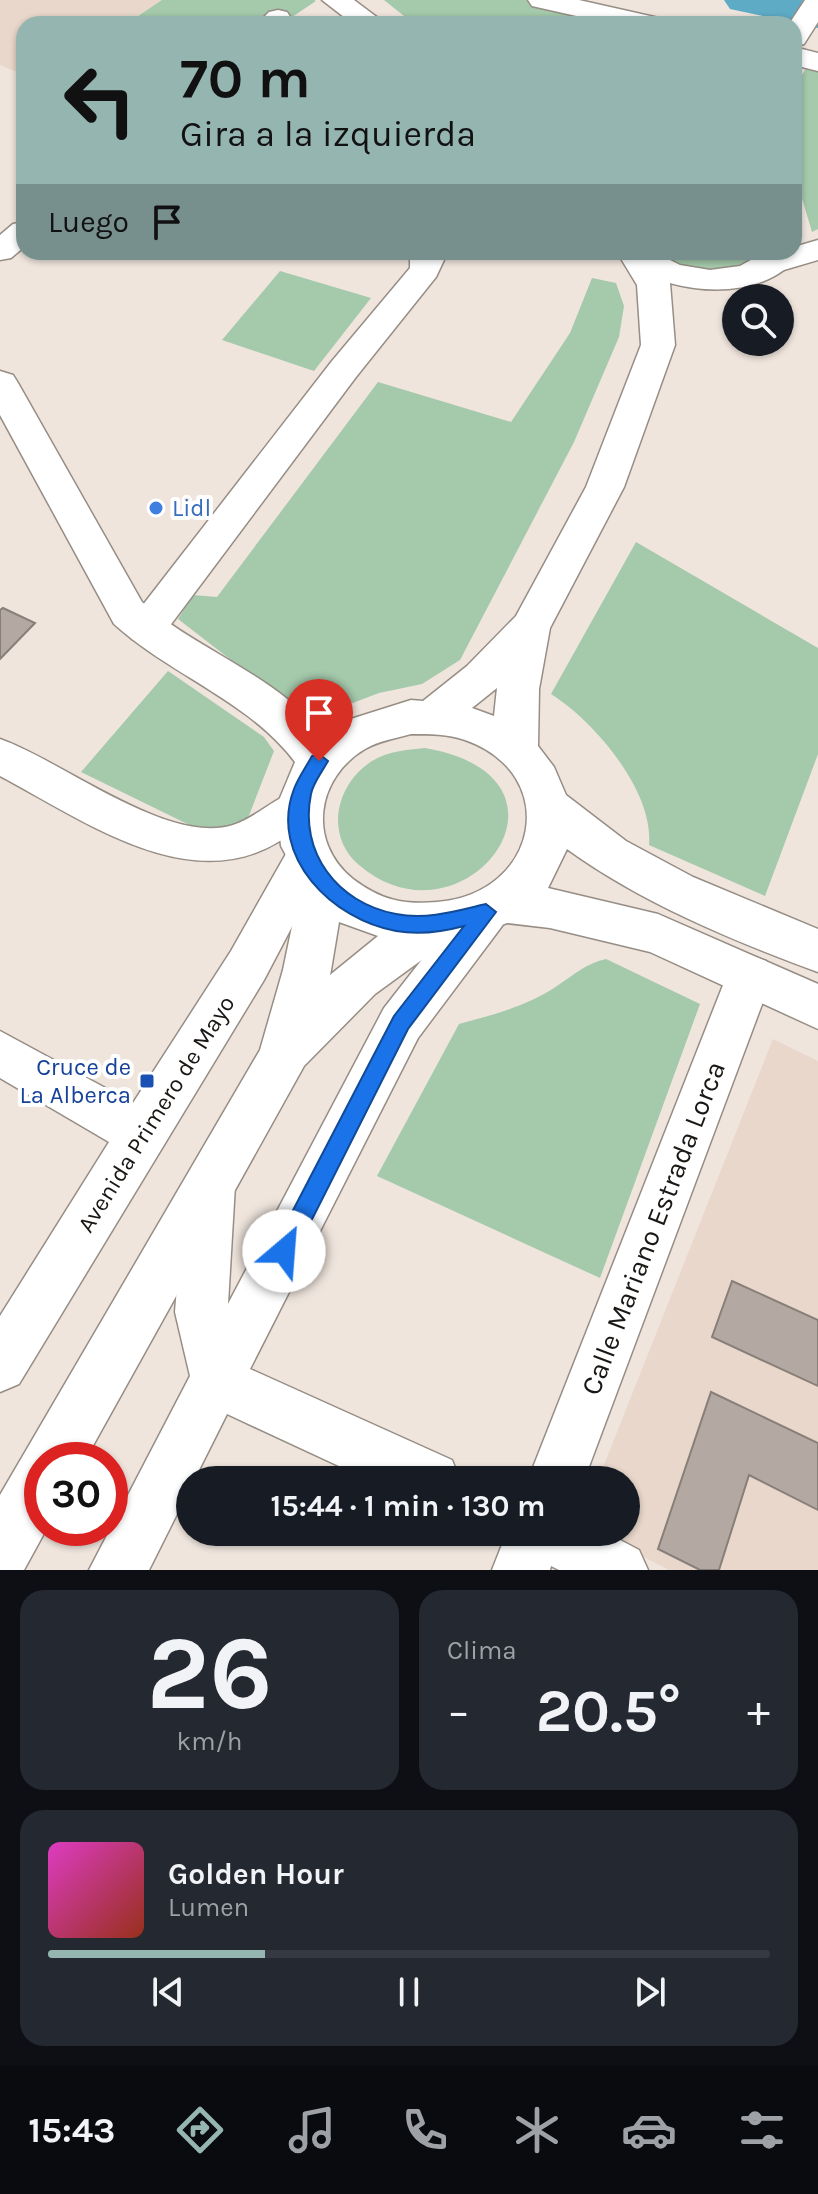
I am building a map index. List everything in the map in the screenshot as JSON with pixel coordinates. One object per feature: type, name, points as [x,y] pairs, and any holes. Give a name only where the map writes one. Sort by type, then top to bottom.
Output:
[{"type":"main road","points":[[336,0],[360,16]]},
{"type":"main road","points":[[542,0],[613,16]]},
{"type":"main road","points":[[802,26],[818,1]]},
{"type":"main road","points":[[639,260],[654,285],[658,345]]},
{"type":"main road","points":[[647,260],[683,276],[734,278]]},
{"type":"main road","points":[[432,717],[482,677],[531,626],[605,487],[658,345],[697,303],[734,278],[774,260]]},
{"type":"main road","points":[[0,383],[128,613],[146,629],[269,711],[309,747],[335,748]]},
{"type":"main road","points":[[517,751],[513,718],[531,626]]},
{"type":"main road","points":[[63,1442],[283,1057],[364,971],[393,949],[476,913],[537,869],[546,849],[549,806],[538,776],[517,751],[492,734],[463,722],[432,717],[389,720],[335,748],[309,776],[298,807],[298,833],[315,871],[355,908],[396,922],[476,913],[550,908],[625,924],[750,975],[818,1007]]},
{"type":"main road","points":[[549,806],[601,852],[631,871],[696,902],[818,951]]},
{"type":"main road","points":[[283,1057],[307,970],[315,871]]},
{"type":"main road","points":[[0,1553],[24,1511]]},
{"type":"street","points":[[0,251],[16,238]]},
{"type":"street","points":[[146,629],[344,369],[425,270],[428,260]]},
{"type":"street","points":[[0,756],[155,834],[187,845],[229,844],[298,807]]},
{"type":"street","name":"Avenida Primero de Mayo","points":[[0,1365],[271,928],[315,871]]},
{"type":"street","points":[[118,1570],[218,1382],[401,1023],[476,913]]},
{"type":"street","name":"Calle Mariano Estrada Lorca","points":[[561,1466],[750,975]]},
{"type":"street","points":[[0,1053],[141,1134]]},
{"type":"street","points":[[211,1183],[201,1312],[218,1382]]},
{"type":"street","points":[[218,1382],[401,1466]]},
{"type":"street","points":[[521,1570],[530,1546]]},
{"type":"street","points":[[572,1546],[619,1570]]},
{"type":"shaded area","points":[[0,0],[163,0],[137,16],[16,16],[16,72],[0,65]]},
{"type":"shaded area","points":[[773,1039],[818,1061],[818,1570],[669,1570],[622,1546],[640,1546],[640,1466],[604,1466]]},
{"type":"green space","points":[[162,0],[316,1],[294,16],[269,13],[265,16],[138,16]]},
{"type":"green space","points":[[384,0],[535,0],[612,16],[404,16]]},
{"type":"green space","points":[[811,60],[818,62],[818,229],[812,232],[802,198],[802,75]]},
{"type":"green space","points":[[670,260],[752,260],[723,269]]},
{"type":"green space","points":[[280,271],[371,298],[314,371],[222,340]]},
{"type":"green space","points":[[592,278],[616,283],[624,306],[619,337],[574,442],[460,660],[422,684],[379,693],[329,712],[284,701],[178,619],[193,595],[217,597],[378,382],[511,422],[570,333]]},
{"type":"green space","points":[[636,542],[818,648],[818,754],[765,896],[649,845],[642,802],[618,759],[585,721],[551,694]]},
{"type":"green space","points":[[168,671],[264,737],[274,751],[248,818],[212,836],[81,772]]},
{"type":"green space","points":[[425,748],[476,765],[502,792],[508,822],[496,852],[472,875],[438,889],[399,887],[359,865],[348,853],[338,825],[343,796],[360,771],[384,755]]},
{"type":"green space","points":[[606,959],[700,1004],[600,1278],[377,1176],[459,1024],[522,1004]]},
{"type":"building","points":[[3,608],[35,623],[0,659],[0,610]]},
{"type":"building","points":[[732,1281],[818,1320],[818,1386],[712,1337]]},
{"type":"building","points":[[711,1392],[818,1443],[818,1510],[749,1475],[719,1570],[700,1570],[658,1549]]},
{"type":"waterway","points":[[745,0],[818,16]]},
{"type":"place","name":"Lidl","points":[[156,508]]},
{"type":"place","name":"Cruce de La Alberca","points":[[147,1081]]},
{"type":"route","points":[[284,1251],[401,1023],[486,912],[439,924],[396,922],[355,908],[323,884],[306,858],[298,833],[298,807],[302,791],[319,761]]}]
